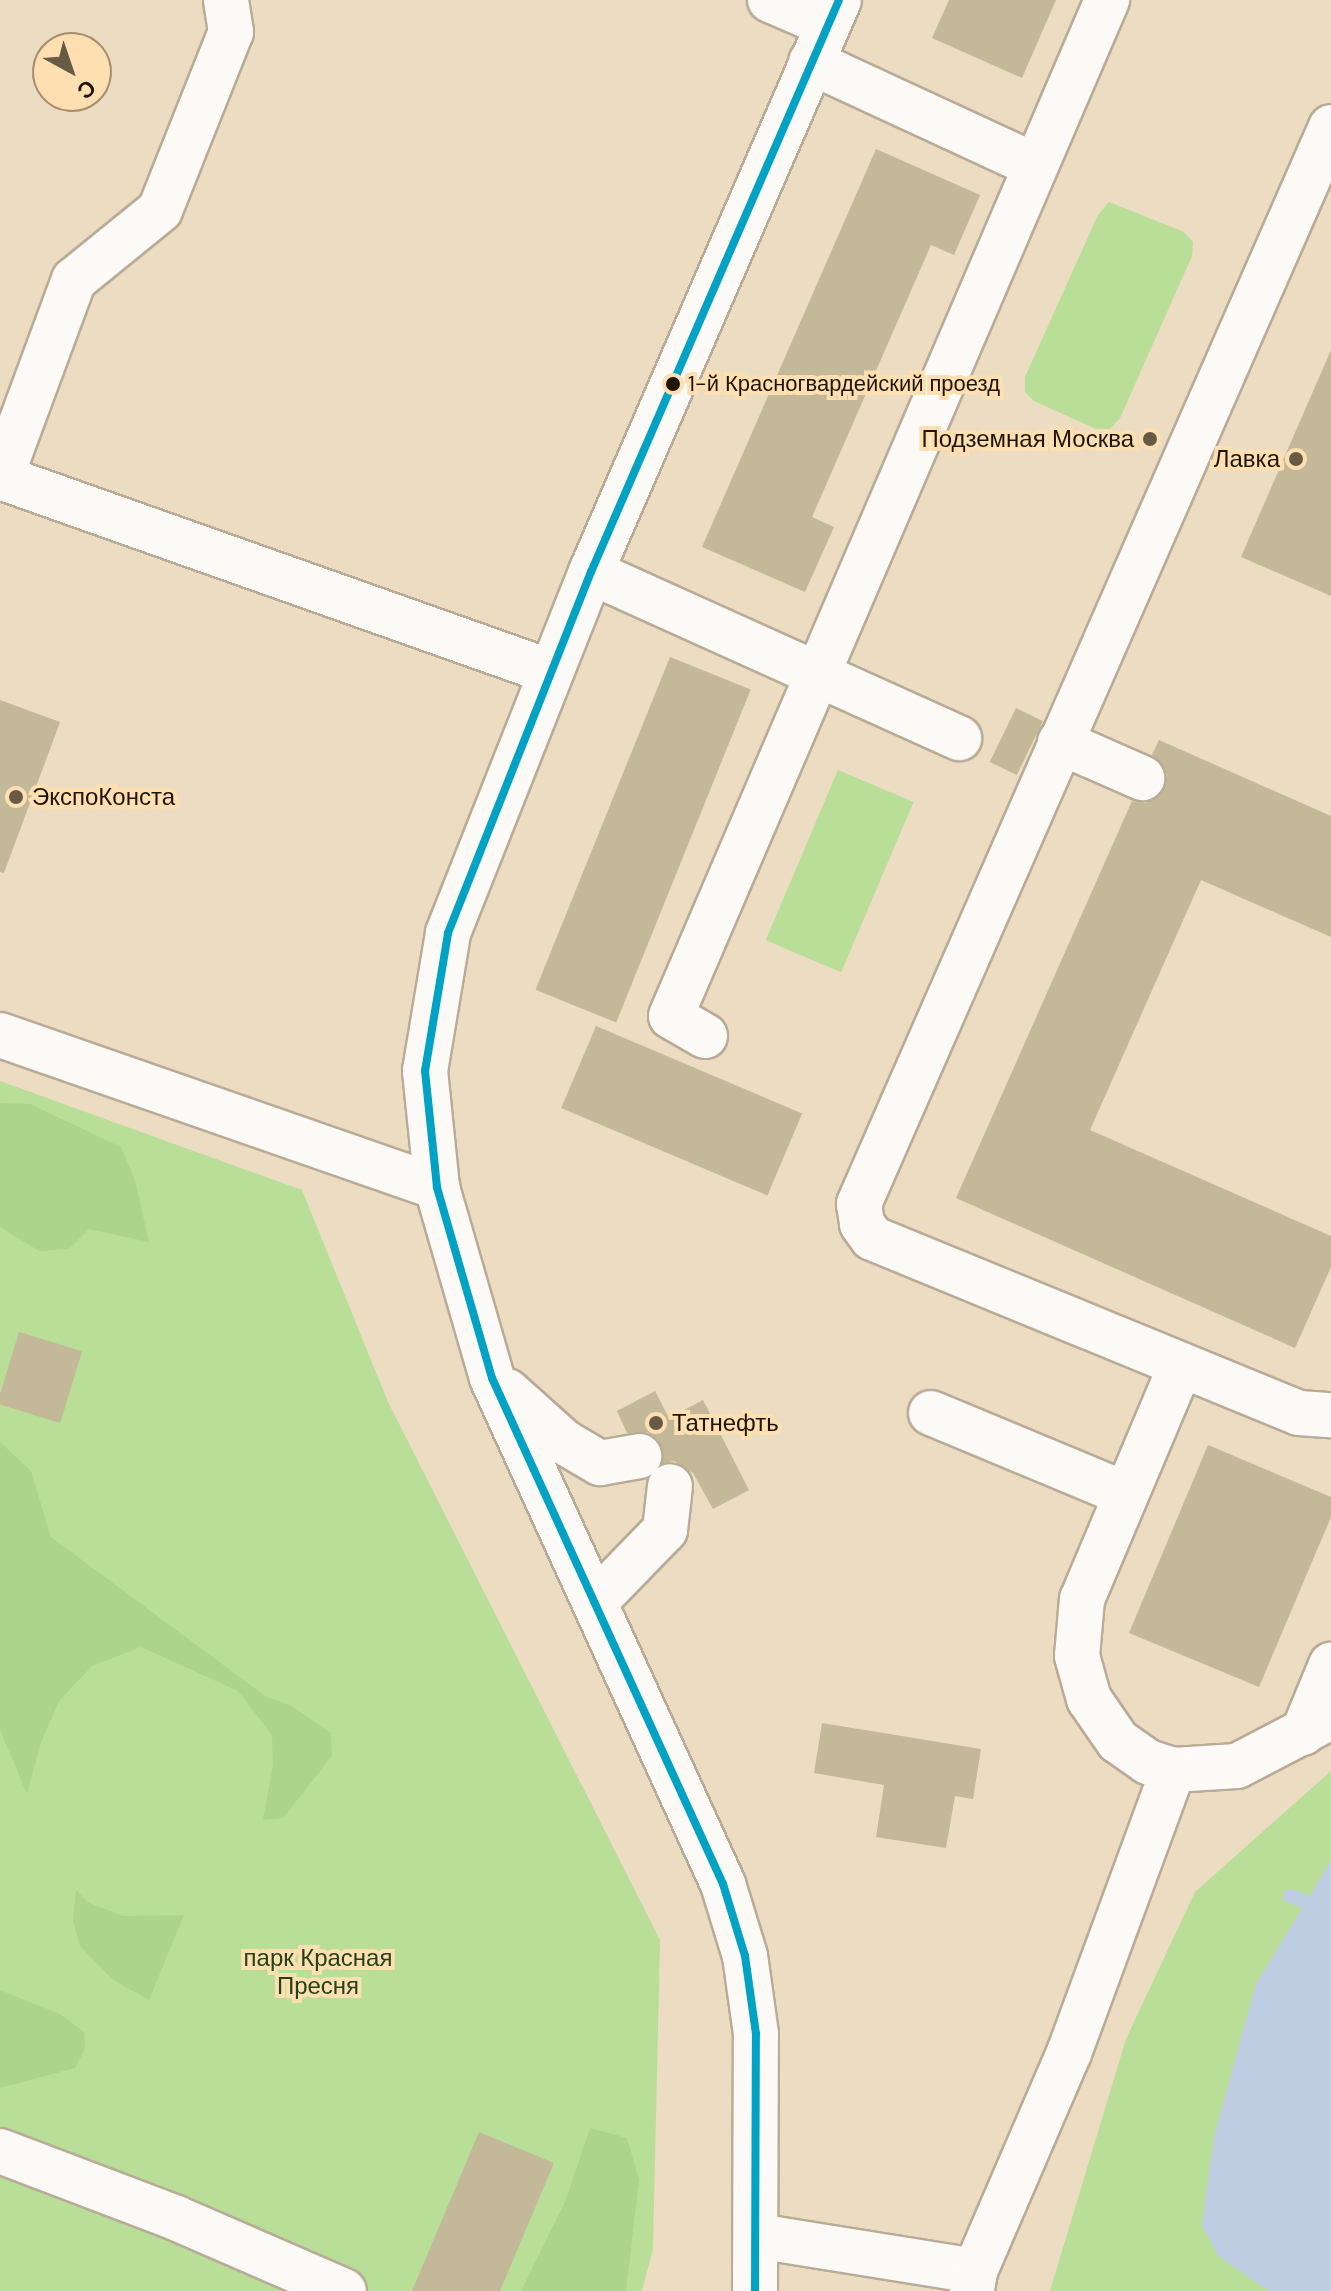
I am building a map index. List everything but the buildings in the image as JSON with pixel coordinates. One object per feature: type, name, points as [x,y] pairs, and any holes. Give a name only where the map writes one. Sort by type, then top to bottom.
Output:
[{"type":"street","points":[[226,0],[231,32],[160,210],[74,280],[0,477],[551,672]]},
{"type":"street","points":[[770,0],[826,29],[1034,165]]},
{"type":"street","points":[[705,1036],[671,1016],[1107,0]]},
{"type":"street","points":[[755,2291],[756,2034],[745,1956],[723,1884],[492,1378],[437,1187],[425,1071],[435,990],[448,933],[591,572],[826,29]]},
{"type":"street","points":[[1331,127],[864,1188],[859,1215],[872,1238],[1308,1417],[1331,1415]]},
{"type":"street","points":[[591,572],[959,738]]},
{"type":"street","points":[[1060,742],[1142,778]]},
{"type":"street","points":[[0,1035],[437,1187]]},
{"type":"street","points":[[1181,1365],[1082,1599],[1077,1656],[1089,1699],[1105,1725],[1148,1762],[1173,1770],[1237,1766],[1317,1725],[1331,1665]]},
{"type":"street","points":[[492,1378],[564,1442],[600,1463],[639,1456]]},
{"type":"street","points":[[931,1413],[1126,1494]]},
{"type":"street","points":[[596,1601],[665,1530],[670,1486]]},
{"type":"street","points":[[757,2236],[973,2281],[1069,2053],[1173,1770]]},
{"type":"street","points":[[0,2151],[176,2218],[344,2291]]},
{"type":"green space","points":[[1109,202],[1184,232],[1193,242],[1192,256],[1120,418],[1110,429],[1096,429],[1034,401],[1025,392],[1025,377],[1098,215]]},
{"type":"green space","points":[[838,770],[913,802],[841,972],[766,940]]},
{"type":"green space","name":"парк Красная Пресня","points":[[0,1081],[302,1190],[388,1402],[660,1940],[653,2249],[642,2291],[0,2291]]},
{"type":"green space","points":[[0,1103],[30,1104],[121,1147],[135,1180],[149,1242],[89,1229],[69,1249],[39,1251],[0,1227]]},
{"type":"green space","points":[[0,1442],[31,1471],[51,1537],[265,1696],[292,1706],[331,1733],[332,1756],[283,1818],[263,1820],[273,1765],[272,1735],[238,1691],[141,1647],[92,1666],[59,1701],[40,1745],[27,1794],[0,1730]]},
{"type":"green space","points":[[1331,1771],[1331,2291],[1050,2291],[1126,2039],[1195,1892]]},
{"type":"green space","points":[[76,1890],[89,1903],[123,1916],[184,1915],[149,2000],[113,1980],[80,1946],[73,1921]]},
{"type":"green space","points":[[0,1990],[60,2014],[84,2032],[85,2049],[75,2068],[0,2088]]},
{"type":"green space","points":[[590,2128],[627,2138],[639,2180],[626,2291],[521,2291],[565,2202]]},
{"type":"water","points":[[1331,1861],[1331,2291],[1269,2291],[1218,2256],[1202,2225],[1214,2136],[1256,1984]]},
{"type":"waterway","points":[[1290,1896],[1331,1911]]},
{"type":"transit line","points":[[755,2291],[756,2034],[745,1956],[723,1884],[492,1378],[437,1187],[425,1071],[448,933],[591,572],[839,0]]},
{"type":"place","name":"1-й Красногвардейский проезд","points":[[673,384]]},
{"type":"place","name":"Подземная Москва","points":[[1150,439]]},
{"type":"place","name":"Лавка","points":[[1296,459]]},
{"type":"place","name":"ЭкспоКонста","points":[[16,797]]},
{"type":"place","name":"Татнефть","points":[[656,1423]]}]
